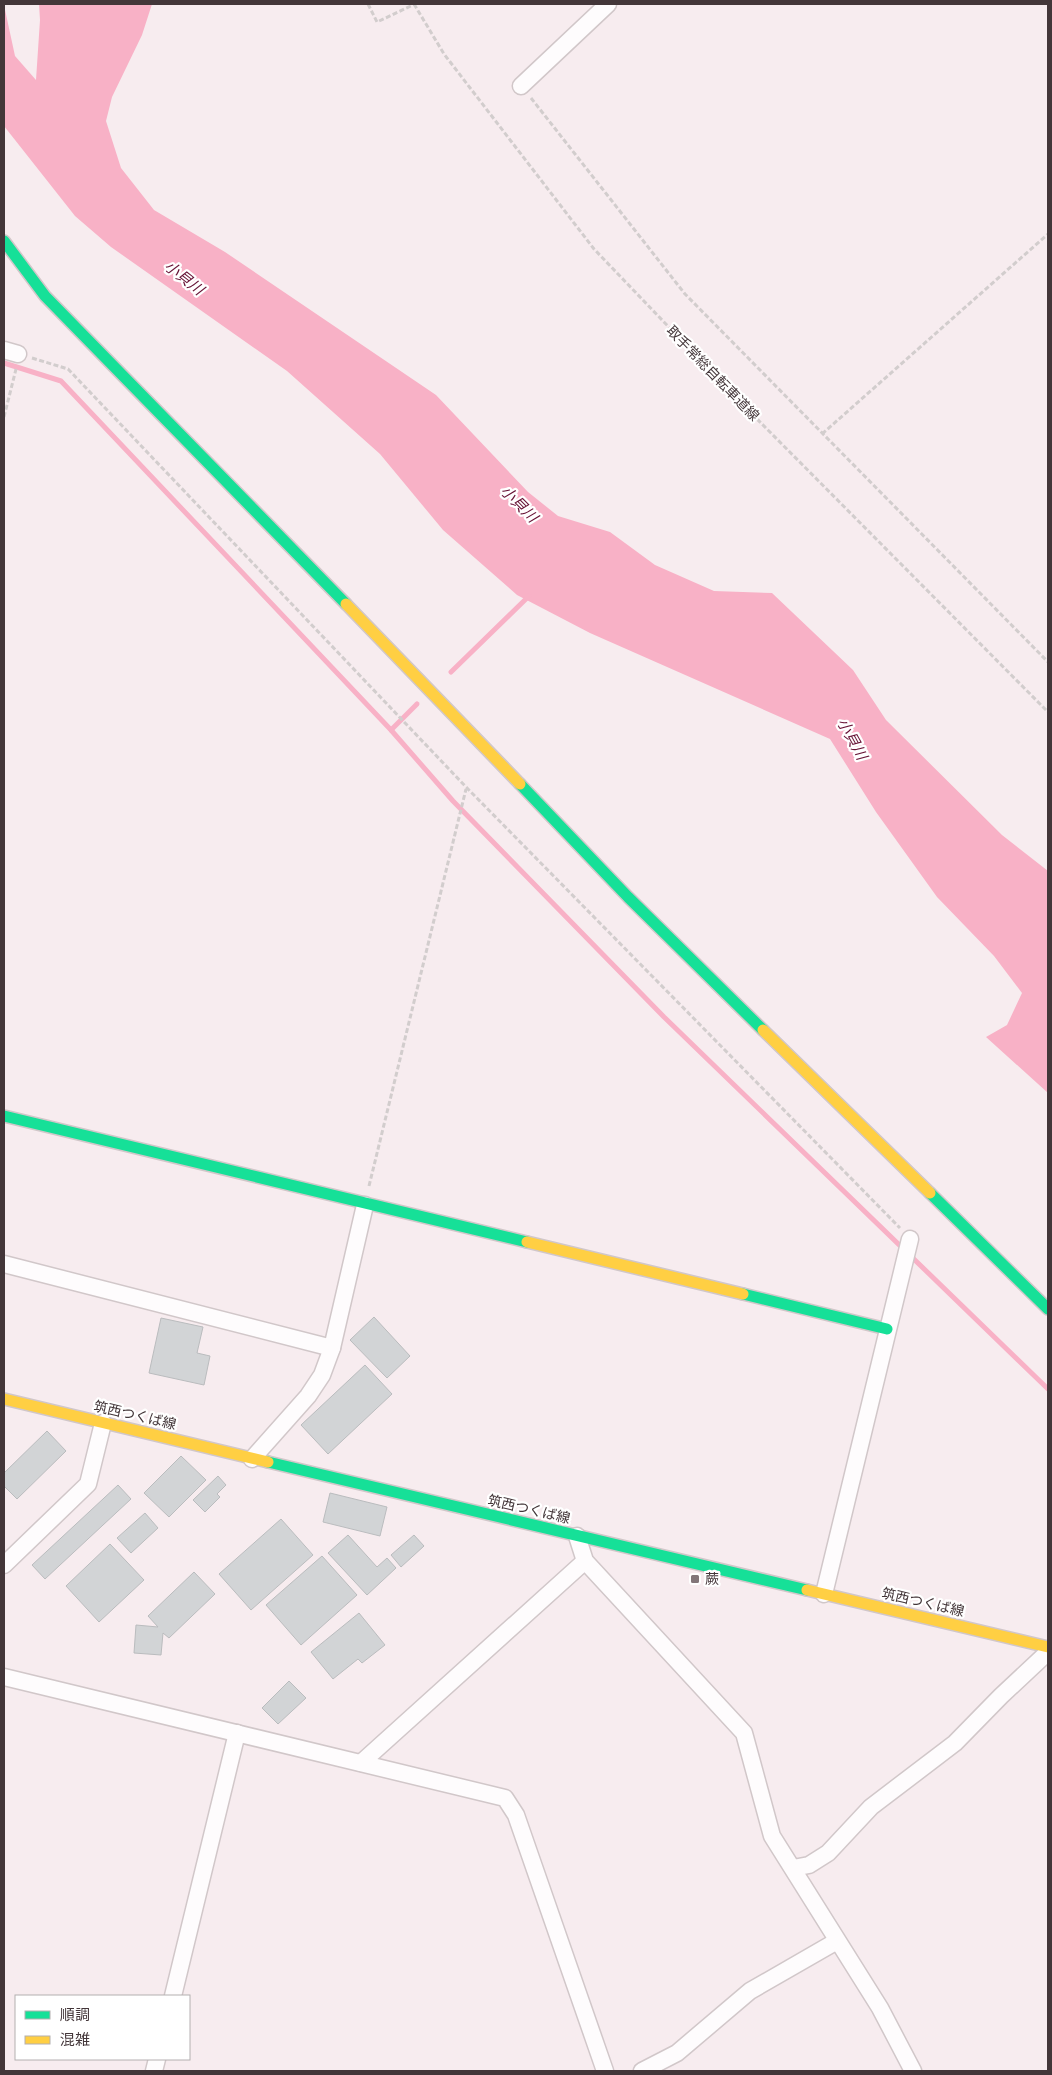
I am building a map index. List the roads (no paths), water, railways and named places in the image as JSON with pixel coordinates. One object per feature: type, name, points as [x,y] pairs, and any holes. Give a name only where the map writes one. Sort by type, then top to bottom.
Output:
[{"type":"street","points":[[521,86],[608,4]]},
{"type":"street","points":[[4,241],[45,296],[414,674],[628,897],[1048,1309]]},
{"type":"street","points":[[4,1116],[365,1205],[887,1329]]},
{"type":"street","points":[[252,1458],[308,1396],[322,1375],[332,1348],[365,1205]]},
{"type":"street","points":[[824,1594],[908,1249]]},
{"type":"street","points":[[4,1264],[332,1348]]},
{"type":"street","name":"筑西つくば線","points":[[4,1399],[1048,1647]]},
{"type":"street","points":[[4,1565],[88,1484],[103,1423]]},
{"type":"street","points":[[577,1536],[585,1561],[744,1733],[772,1836],[880,2008],[913,2071]]},
{"type":"street","points":[[362,1763],[585,1561]]},
{"type":"street","points":[[793,1868],[809,1865],[828,1853],[871,1807],[955,1743],[1048,1652]]},
{"type":"street","points":[[4,1677],[505,1798],[516,1815],[604,2071]]},
{"type":"street","points":[[172,1995],[237,1733]]},
{"type":"street","points":[[642,2071],[677,2053],[750,1991],[837,1941]]},
{"type":"water","name":"小貝川","points":[[39,4],[152,4],[142,35],[112,97],[106,121],[121,168],[154,210],[225,252],[436,395],[528,492],[558,516],[610,532],[655,565],[714,591],[772,593],[853,670],[886,720],[1002,835],[1048,871],[1048,1093],[986,1037],[1007,1025],[1022,993],[994,956],[937,897],[876,812],[830,739],[590,633],[517,595],[443,530],[380,454],[287,371],[111,247],[75,216],[4,126],[4,5],[15,56],[36,80],[40,20]]},
{"type":"waterway","points":[[4,363],[61,381],[391,730],[453,801],[664,1017],[1048,1389]]},
{"type":"waterway","points":[[451,672],[529,596]]},
{"type":"waterway","points":[[391,730],[417,704]]},
{"type":"place","name":"蕨","points":[[695,1579]]}]
